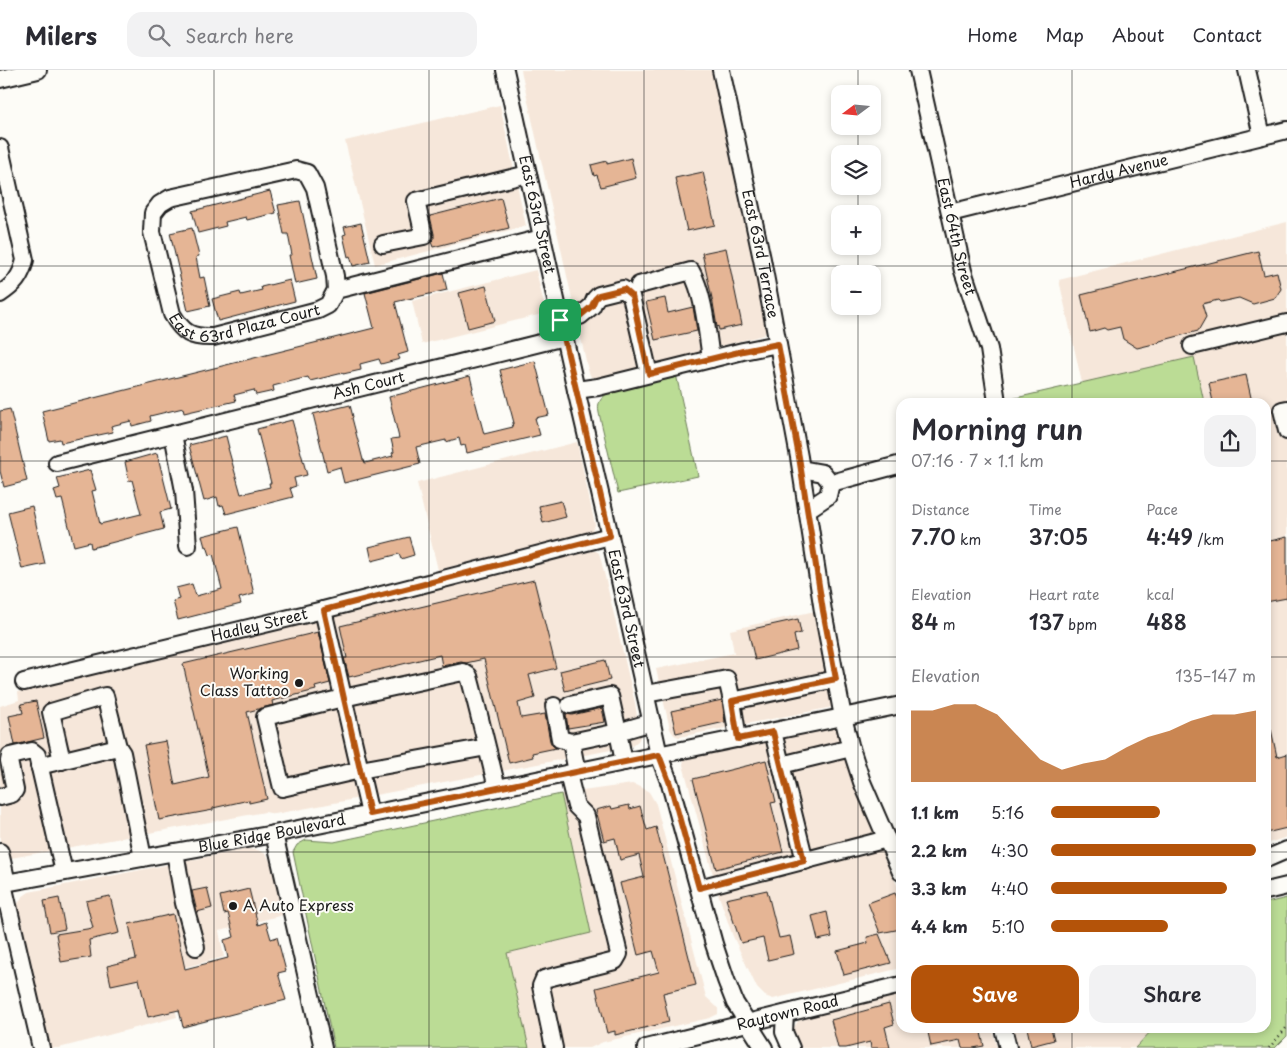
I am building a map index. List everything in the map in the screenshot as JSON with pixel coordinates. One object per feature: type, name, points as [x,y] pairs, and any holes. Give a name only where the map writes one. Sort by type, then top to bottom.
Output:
[{"type":"street","points":[[0,79],[38,70]]},
{"type":"street","name":"East 63rd Street","points":[[505,70],[659,755],[670,784],[714,944],[726,980],[735,1003],[764,1048]]},
{"type":"street","name":"East 63rd Terrace","points":[[720,70],[762,259],[801,468],[823,611],[843,717],[862,782],[896,860]]},
{"type":"street","name":"East 64th Street","points":[[918,70],[963,271],[989,349],[996,398]]},
{"type":"street","points":[[1247,70],[1262,136]]},
{"type":"street","name":"Hardy Avenue","points":[[950,213],[1287,130]]},
{"type":"street","points":[[0,148],[25,260],[22,271],[14,284],[0,294]]},
{"type":"street","name":"East 63rd Plaza Court","points":[[336,290],[335,276],[315,188],[307,174],[296,170],[170,198],[160,204],[153,213],[152,232],[172,314],[179,326],[189,333],[200,337],[213,337],[318,310],[328,304],[336,290],[542,238]]},
{"type":"street","points":[[383,244],[424,236],[416,201],[528,174]]},
{"type":"street","points":[[638,285],[690,271],[696,280],[710,359]]},
{"type":"street","points":[[560,320],[580,316],[592,306],[599,295],[624,289],[632,296],[649,374]]},
{"type":"street","points":[[1192,346],[1287,324]]},
{"type":"street","name":"Ash Court","points":[[57,462],[564,337]]},
{"type":"street","points":[[576,390],[598,387],[778,344]]},
{"type":"street","points":[[1287,409],[1282,410],[1287,431]]},
{"type":"street","points":[[172,434],[184,491],[188,546]]},
{"type":"street","points":[[831,483],[896,466]]},
{"type":"street","points":[[801,468],[823,473],[831,483]]},
{"type":"street","points":[[807,510],[828,496],[831,483]]},
{"type":"street","name":"Hadley Street","points":[[24,682],[324,610],[610,536]]},
{"type":"street","points":[[324,610],[370,814]]},
{"type":"street","points":[[487,747],[360,770],[282,788],[266,716],[463,672],[470,676],[498,788]]},
{"type":"street","points":[[646,694],[727,679],[738,739]]},
{"type":"street","points":[[732,701],[836,679]]},
{"type":"street","points":[[62,761],[50,712],[105,696],[118,747],[122,753],[144,858]]},
{"type":"street","points":[[624,762],[618,732],[610,696],[562,706],[560,738],[571,742],[618,732],[652,722]]},
{"type":"street","name":"Blue Ridge Boulevard","points":[[3,883],[274,834],[896,706]]},
{"type":"street","points":[[773,732],[804,861]]},
{"type":"street","points":[[554,1048],[541,986],[544,979],[615,961],[619,954],[586,816],[576,806],[571,742]]},
{"type":"street","points":[[39,766],[118,747]]},
{"type":"street","points":[[781,765],[851,748]]},
{"type":"street","points":[[0,796],[12,794],[15,790],[9,761],[10,756],[32,751],[37,755],[64,872]]},
{"type":"street","points":[[274,834],[323,1048]]},
{"type":"street","points":[[699,888],[887,839]]},
{"type":"street","points":[[1271,858],[1287,850]]},
{"type":"street","points":[[0,852],[3,883],[41,1048]]},
{"type":"street","points":[[175,852],[184,903],[196,947]]},
{"type":"street","points":[[1271,890],[1287,886]]},
{"type":"street","name":"Raytown Road","points":[[646,1048],[668,1045],[896,985]]},
{"type":"street","points":[[785,1014],[784,1032],[791,1048]]},
{"type":"street","points":[[1004,1033],[1008,1048]]},
{"type":"path","points":[[1269,1048],[1287,1027]]},
{"type":"shaded area","points":[[521,70],[712,70],[768,324],[768,330],[763,335],[611,375],[598,378],[591,377]]},
{"type":"shaded area","points":[[500,105],[526,226],[375,265],[345,141]]},
{"type":"shaded area","points":[[1287,222],[1287,837],[1271,842],[1271,398],[1203,398],[1194,357],[1082,383],[1059,280]]},
{"type":"shaded area","points":[[536,270],[546,313],[422,344],[412,301]]},
{"type":"shaded area","points":[[577,442],[595,525],[591,532],[438,570],[417,483]]},
{"type":"shaded area","points":[[591,551],[599,553],[635,703],[640,737],[632,746],[275,814],[265,812],[0,860],[0,706],[19,700],[18,692],[178,652],[219,645]]},
{"type":"shaded area","points":[[815,611],[833,704],[832,707],[679,737],[674,735],[670,729],[656,669],[734,653],[730,630]]},
{"type":"shaded area","points":[[828,726],[837,729],[864,810],[896,883],[896,969],[773,999],[765,996],[757,988],[732,934],[718,893],[683,765],[684,758],[691,754]]},
{"type":"shaded area","points":[[632,784],[649,792],[656,804],[706,997],[718,1008],[718,1014],[710,1018],[603,1042],[590,1048],[529,1048],[507,953],[591,933],[561,794]]},
{"type":"shaded area","points":[[247,849],[258,850],[266,854],[272,864],[283,915],[219,931],[224,957],[167,972],[177,1017],[59,1048],[48,1048],[18,916],[18,904],[22,897],[29,892]]},
{"type":"shaded area","points":[[896,996],[896,1033],[993,1033],[997,1048],[798,1048],[793,1039],[793,1029],[798,1021]]},
{"type":"shaded area","points":[[1012,1033],[1149,1033],[1135,1048],[1016,1048]]},
{"type":"green space","points":[[1194,357],[1203,398],[1016,398]]},
{"type":"green space","points":[[676,374],[698,476],[618,493],[598,406],[603,397],[608,393]]},
{"type":"green space","points":[[561,794],[591,933],[507,953],[529,1048],[334,1048],[293,852],[297,845],[306,840],[334,842]]},
{"type":"green space","points":[[1287,898],[1287,1036],[1275,1048],[1135,1048],[1149,1033],[1271,1033],[1271,902]]},
{"type":"building","points":[[631,158],[636,178],[601,187],[597,175],[594,176],[591,165],[607,161],[607,164]]},
{"type":"building","points":[[703,172],[715,225],[687,231],[675,178]]},
{"type":"building","points":[[270,191],[276,213],[247,220],[246,217],[225,222],[226,226],[198,233],[192,211]]},
{"type":"building","points":[[501,198],[509,228],[433,247],[431,242],[434,239],[434,234],[430,216]]},
{"type":"building","points":[[300,201],[317,279],[295,284],[289,255],[292,255],[288,234],[284,234],[278,205]]},
{"type":"building","points":[[361,223],[370,262],[353,266],[350,256],[348,257],[343,235],[346,234],[344,227]]},
{"type":"building","points":[[192,228],[199,256],[196,257],[200,278],[204,277],[210,306],[188,311],[170,233]]},
{"type":"building","points":[[726,248],[742,325],[719,330],[702,253]]},
{"type":"building","points":[[1258,251],[1264,275],[1277,272],[1281,289],[1275,298],[1253,304],[1239,298],[1202,304],[1206,317],[1198,331],[1137,348],[1123,339],[1120,327],[1107,330],[1104,328],[1090,332],[1081,295]]},
{"type":"building","points":[[443,273],[447,290],[395,302],[408,352],[398,355],[400,359],[381,364],[379,359],[360,364],[361,370],[310,381],[308,377],[273,386],[274,391],[256,395],[254,390],[234,395],[236,401],[184,413],[183,408],[150,416],[151,421],[132,426],[131,421],[111,426],[113,432],[61,443],[60,439],[49,441],[42,411],[374,328],[365,293]]},
{"type":"building","points":[[290,280],[295,301],[218,321],[212,299],[240,292],[241,295],[262,290],[261,287]]},
{"type":"building","points":[[486,286],[495,321],[468,328],[459,293]]},
{"type":"building","points":[[665,298],[668,313],[693,307],[697,331],[655,340],[646,302]]},
{"type":"building","points":[[535,361],[549,415],[535,418],[540,435],[467,453],[465,445],[461,446],[459,438],[416,447],[420,464],[344,483],[340,467],[327,471],[313,414],[350,405],[365,463],[393,456],[391,439],[399,438],[389,397],[470,376],[484,434],[513,427],[512,423],[514,423],[500,370]]},
{"type":"building","points":[[1246,375],[1251,398],[1212,398],[1209,383]]},
{"type":"building","points":[[10,409],[27,481],[4,487],[0,471],[0,411]]},
{"type":"building","points":[[292,420],[307,475],[294,478],[296,486],[290,488],[293,497],[226,514],[223,505],[219,506],[217,497],[204,501],[189,445],[226,436],[241,494],[270,487],[269,483],[271,483],[257,429]]},
{"type":"building","points":[[157,453],[171,509],[160,512],[164,529],[91,548],[90,542],[74,546],[62,499],[57,500],[54,490],[60,488],[57,478],[90,470],[96,490],[92,491],[100,524],[141,514],[132,480],[129,481],[125,462]]},
{"type":"building","points":[[561,501],[566,517],[543,523],[539,506]]},
{"type":"building","points":[[32,506],[45,564],[22,569],[8,512]]},
{"type":"building","points":[[238,527],[254,594],[239,598],[241,604],[178,620],[173,601],[179,599],[176,588],[192,584],[196,596],[222,589],[213,554],[210,555],[207,546],[205,547],[202,536]]},
{"type":"building","points":[[409,537],[414,555],[401,559],[399,554],[372,561],[369,547]]},
{"type":"building","points":[[1287,537],[1287,598],[1271,601],[1271,541]]},
{"type":"building","points":[[534,580],[556,668],[529,675],[535,698],[518,703],[521,718],[545,714],[550,741],[556,748],[532,753],[533,757],[509,763],[484,659],[442,666],[440,655],[349,677],[344,658],[347,658],[340,626]]},
{"type":"building","points":[[798,619],[801,633],[794,635],[797,650],[755,660],[748,630]]},
{"type":"building","points":[[318,632],[330,683],[315,687],[316,690],[272,701],[273,705],[247,712],[267,799],[249,803],[249,800],[213,808],[213,810],[159,820],[144,745],[166,741],[175,785],[209,777],[183,664]]},
{"type":"building","points":[[605,660],[610,680],[565,691],[560,671]]},
{"type":"building","points":[[722,700],[725,722],[676,733],[671,711]]},
{"type":"building","points":[[36,701],[44,738],[15,745],[9,716],[23,713],[21,704]]},
{"type":"building","points":[[602,708],[605,722],[568,728],[566,714],[572,715]]},
{"type":"building","points":[[1271,729],[1277,757],[1287,754],[1287,828],[1271,832]]},
{"type":"building","points":[[766,760],[776,802],[771,803],[783,852],[716,869],[693,779]]},
{"type":"building","points":[[629,805],[630,809],[640,806],[647,830],[656,827],[696,985],[663,993],[669,1022],[615,1035],[615,1031],[607,1033],[596,988],[659,972],[653,951],[638,955],[620,883],[644,877],[639,855],[620,860],[615,838],[604,841],[596,810],[611,806],[612,809]]},
{"type":"building","points":[[207,888],[212,908],[197,912],[192,891]]},
{"type":"building","points":[[249,889],[258,925],[266,922],[271,939],[277,937],[286,971],[278,973],[286,1000],[183,1027],[179,1010],[148,1017],[139,979],[111,985],[107,966],[136,959],[129,924],[173,914],[185,969],[228,958],[224,940],[234,937],[228,913],[224,914],[220,896]]},
{"type":"building","points":[[767,890],[779,938],[790,936],[794,954],[768,960],[763,938],[741,943],[726,899]]},
{"type":"building","points":[[895,893],[896,930],[880,933],[868,903]]},
{"type":"building","points":[[110,896],[119,933],[89,940],[91,957],[61,962],[56,934],[93,928],[86,901]]},
{"type":"building","points":[[59,898],[65,929],[50,932],[44,901]]},
{"type":"building","points":[[827,912],[832,937],[818,940],[812,916]]},
{"type":"building","points":[[879,934],[891,963],[844,975],[837,951],[868,943],[867,937]]},
{"type":"building","points":[[889,1004],[894,1024],[885,1027],[890,1048],[871,1048],[870,1042],[838,1048],[831,1020]]},
{"type":"building","points":[[928,1033],[981,1033],[984,1046],[962,1048],[960,1040],[931,1046]]},
{"type":"building","points":[[1028,1033],[1052,1033],[1054,1040],[1031,1046]]},
{"type":"place","name":"Working Class Tattoo","points":[[299,683]]},
{"type":"place","name":"A Auto Express","points":[[233,906]]},
{"type":"route","points":[[624,289],[632,296],[649,374],[778,344],[836,679],[732,701],[738,739],[773,732],[804,861],[699,888],[670,784],[659,755],[370,814],[324,610],[610,536],[560,320],[580,316],[592,306],[599,295],[624,289]]}]
